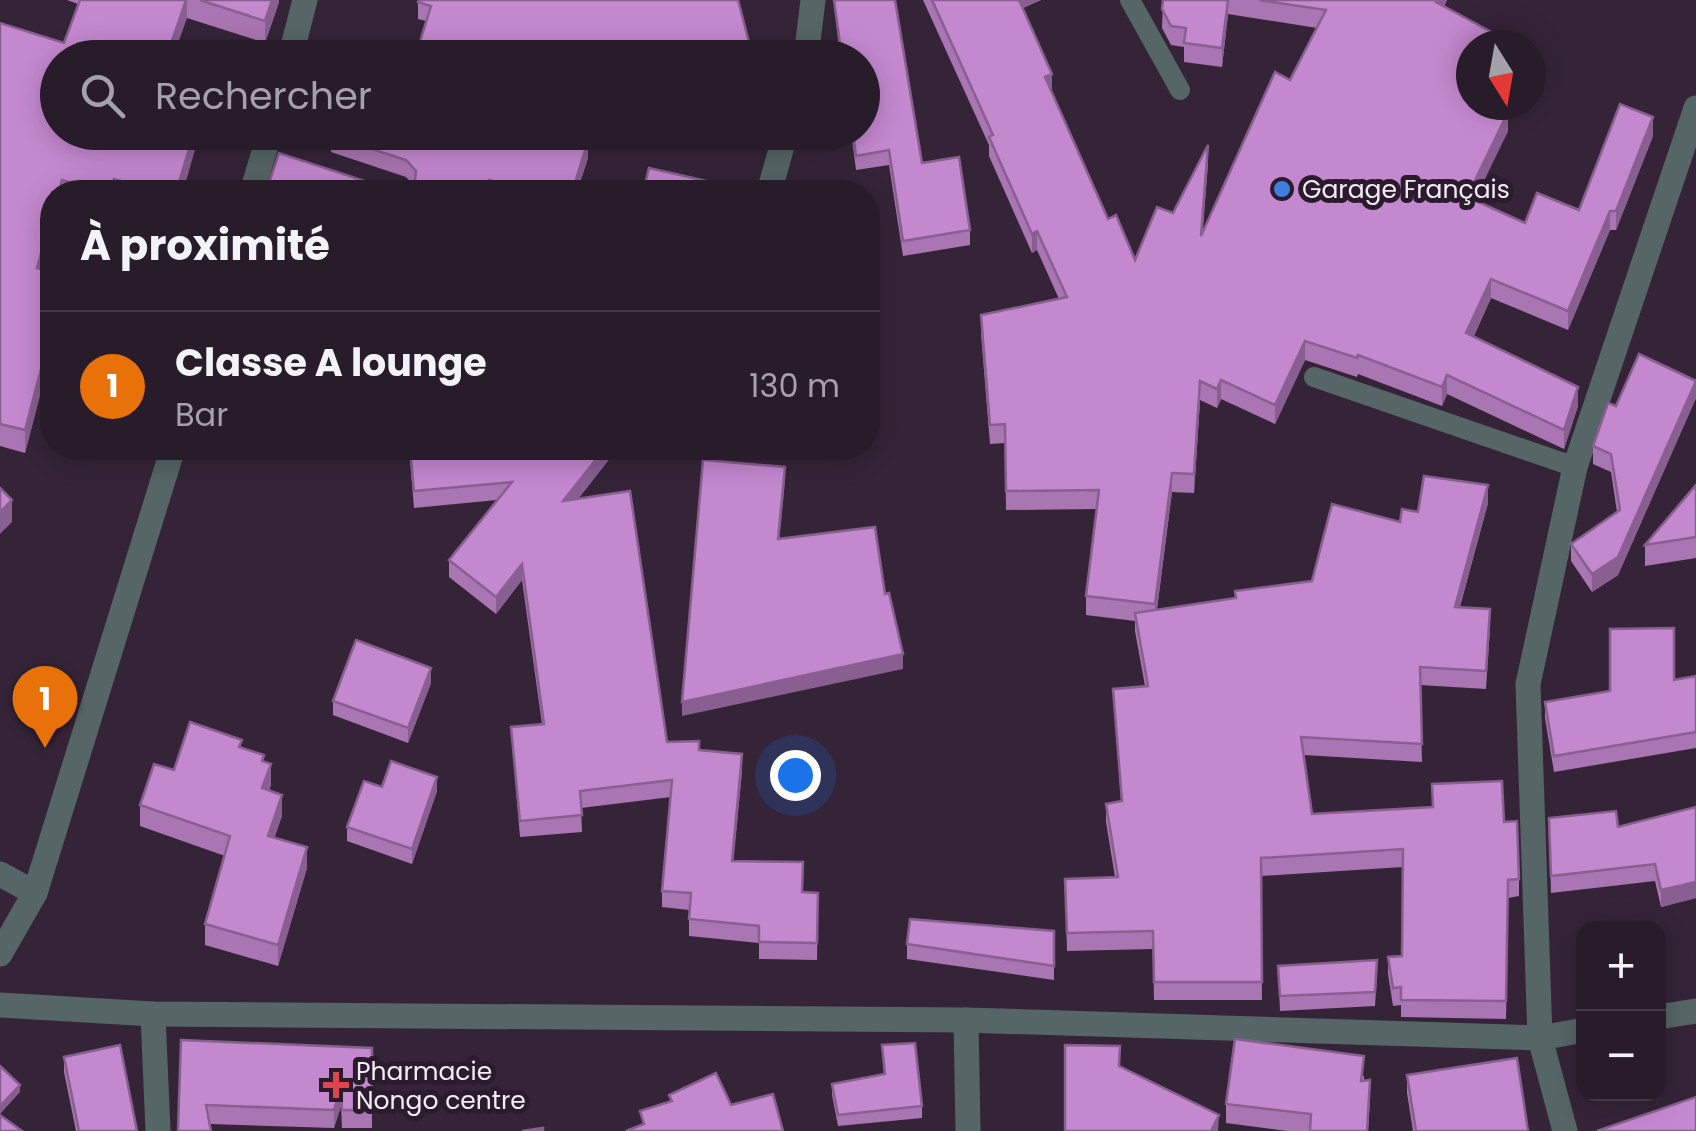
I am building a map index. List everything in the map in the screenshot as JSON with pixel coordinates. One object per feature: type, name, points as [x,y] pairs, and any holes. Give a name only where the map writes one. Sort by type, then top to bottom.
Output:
[{"type":"street","points":[[295,40],[305,0]]},
{"type":"street","points":[[808,40],[814,0]]},
{"type":"street","points":[[1566,1131],[1540,1038],[1528,684],[1575,466],[1696,108]]},
{"type":"street","points":[[257,180],[270,150]]},
{"type":"street","points":[[772,180],[781,150]]},
{"type":"street","points":[[0,954],[35,892],[169,460]]},
{"type":"street","points":[[0,874],[35,892]]},
{"type":"street","points":[[0,1005],[153,1014],[966,1020],[1540,1038],[1576,1031]]},
{"type":"street","points":[[1666,1017],[1696,1011]]},
{"type":"street","points":[[153,1014],[158,1131]]},
{"type":"street","points":[[966,1020],[968,1131]]},
{"type":"lane","points":[[1130,0],[1180,90]]},
{"type":"lane","points":[[1314,377],[1575,466]]},
{"type":"building","points":[[80,0],[186,0],[172,40],[65,40]]},
{"type":"building","points":[[200,0],[272,0],[265,21]]},
{"type":"building","points":[[738,0],[748,40],[421,40],[431,6],[418,2]]},
{"type":"building","points":[[834,0],[895,0],[922,163],[959,157],[970,230],[903,241],[889,150],[856,156],[855,150],[880,150],[880,40],[840,40]]},
{"type":"building","points":[[932,0],[1019,0],[1052,74],[1045,77],[1108,219],[1116,215],[1135,260],[1157,207],[1173,213],[1208,145],[1201,236],[1275,72],[1290,80],[1326,10],[1259,0],[1437,0],[1488,30],[1456,30],[1456,120],[1504,120],[1467,197],[1525,223],[1537,193],[1579,210],[1620,104],[1653,117],[1616,211],[1610,211],[1568,311],[1491,279],[1466,333],[1578,387],[1564,430],[1447,375],[1442,387],[1358,355],[1357,358],[1305,341],[1275,405],[1221,380],[1217,389],[1200,381],[1194,474],[1172,473],[1155,604],[1086,596],[1099,490],[1006,491],[1005,424],[990,425],[981,315],[1067,297],[1037,231],[1032,234],[989,137],[993,135]]},
{"type":"building","points":[[1163,0],[1228,0],[1222,48],[1184,43],[1186,28],[1171,26],[1162,9]]},
{"type":"building","points":[[0,23],[54,40],[40,40],[40,150],[189,150],[180,180],[40,180],[40,373],[25,430],[0,424]]},
{"type":"building","points":[[375,150],[585,150],[576,180],[415,180],[416,171],[406,160]]},
{"type":"building","points":[[279,153],[361,180],[270,180]]},
{"type":"building","points":[[649,168],[702,180],[646,180]]},
{"type":"building","points":[[1639,354],[1696,381],[1618,557],[1592,574],[1571,544],[1620,510],[1611,454],[1593,446],[1608,403],[1616,406]]},
{"type":"building","points":[[411,460],[595,460],[563,501],[630,491],[667,742],[699,741],[699,750],[742,754],[732,861],[803,862],[802,892],[818,893],[817,943],[759,942],[759,926],[689,919],[691,893],[662,891],[672,780],[580,791],[582,815],[520,821],[511,727],[544,724],[522,564],[496,597],[449,560],[512,482],[414,491]]},
{"type":"building","points":[[703,460],[785,467],[778,539],[875,527],[885,594],[889,593],[903,654],[682,702]]},
{"type":"building","points":[[1424,476],[1488,485],[1455,607],[1490,609],[1486,671],[1420,667],[1422,744],[1301,737],[1312,814],[1433,807],[1432,784],[1502,781],[1504,822],[1517,821],[1519,879],[1508,880],[1506,1001],[1401,1000],[1401,987],[1393,988],[1388,957],[1402,956],[1403,849],[1261,858],[1262,982],[1154,982],[1153,931],[1067,933],[1065,879],[1118,877],[1106,804],[1122,801],[1113,689],[1148,686],[1135,613],[1236,598],[1235,591],[1312,581],[1332,504],[1400,522],[1402,509],[1418,512]]},
{"type":"building","points":[[1696,485],[1696,537],[1645,545]]},
{"type":"building","points":[[0,488],[12,500],[0,512]]},
{"type":"building","points":[[1674,628],[1674,680],[1696,676],[1696,732],[1554,756],[1545,702],[1610,691],[1610,629]]},
{"type":"building","points":[[356,640],[431,668],[408,728],[333,701]]},
{"type":"building","points":[[190,722],[242,740],[239,747],[264,755],[262,761],[271,764],[262,788],[282,795],[268,836],[307,847],[278,945],[205,924],[230,836],[140,805],[154,764],[174,770]]},
{"type":"building","points":[[391,761],[437,777],[412,849],[347,827],[364,781],[382,787]]},
{"type":"building","points":[[1696,807],[1696,882],[1661,890],[1655,864],[1551,876],[1549,818],[1616,811],[1618,827]]},
{"type":"building","points":[[910,919],[1054,931],[1054,966],[907,944]]},
{"type":"building","points":[[1377,960],[1375,992],[1280,996],[1278,966]]},
{"type":"building","points":[[1235,1039],[1364,1056],[1361,1081],[1370,1080],[1367,1131],[1310,1131],[1311,1114],[1226,1104]]},
{"type":"building","points":[[181,1040],[372,1048],[372,1110],[342,1110],[341,1088],[334,1110],[206,1105],[211,1131],[178,1131]]},
{"type":"building","points":[[915,1043],[922,1106],[838,1115],[832,1084],[885,1074],[882,1045]]},
{"type":"building","points":[[120,1045],[137,1131],[79,1131],[64,1057]]},
{"type":"building","points":[[1065,1045],[1120,1046],[1119,1066],[1219,1115],[1211,1131],[1065,1131]]},
{"type":"building","points":[[1517,1058],[1528,1131],[1416,1131],[1407,1075]]},
{"type":"building","points":[[0,1066],[20,1085],[0,1106]]},
{"type":"building","points":[[716,1073],[731,1105],[773,1094],[783,1131],[626,1131],[644,1124],[640,1111],[672,1101],[669,1095]]},
{"type":"building","points":[[1696,1097],[1696,1131],[1597,1131]]},
{"type":"building","points":[[0,1115],[22,1131],[0,1131]]},
{"type":"place","name":"Garage Français","points":[[1282,189]]},
{"type":"place","name":"Classe A lounge","points":[[45,748]]},
{"type":"place","name":"Pharmacie Nongo centre","points":[[336,1085]]}]
